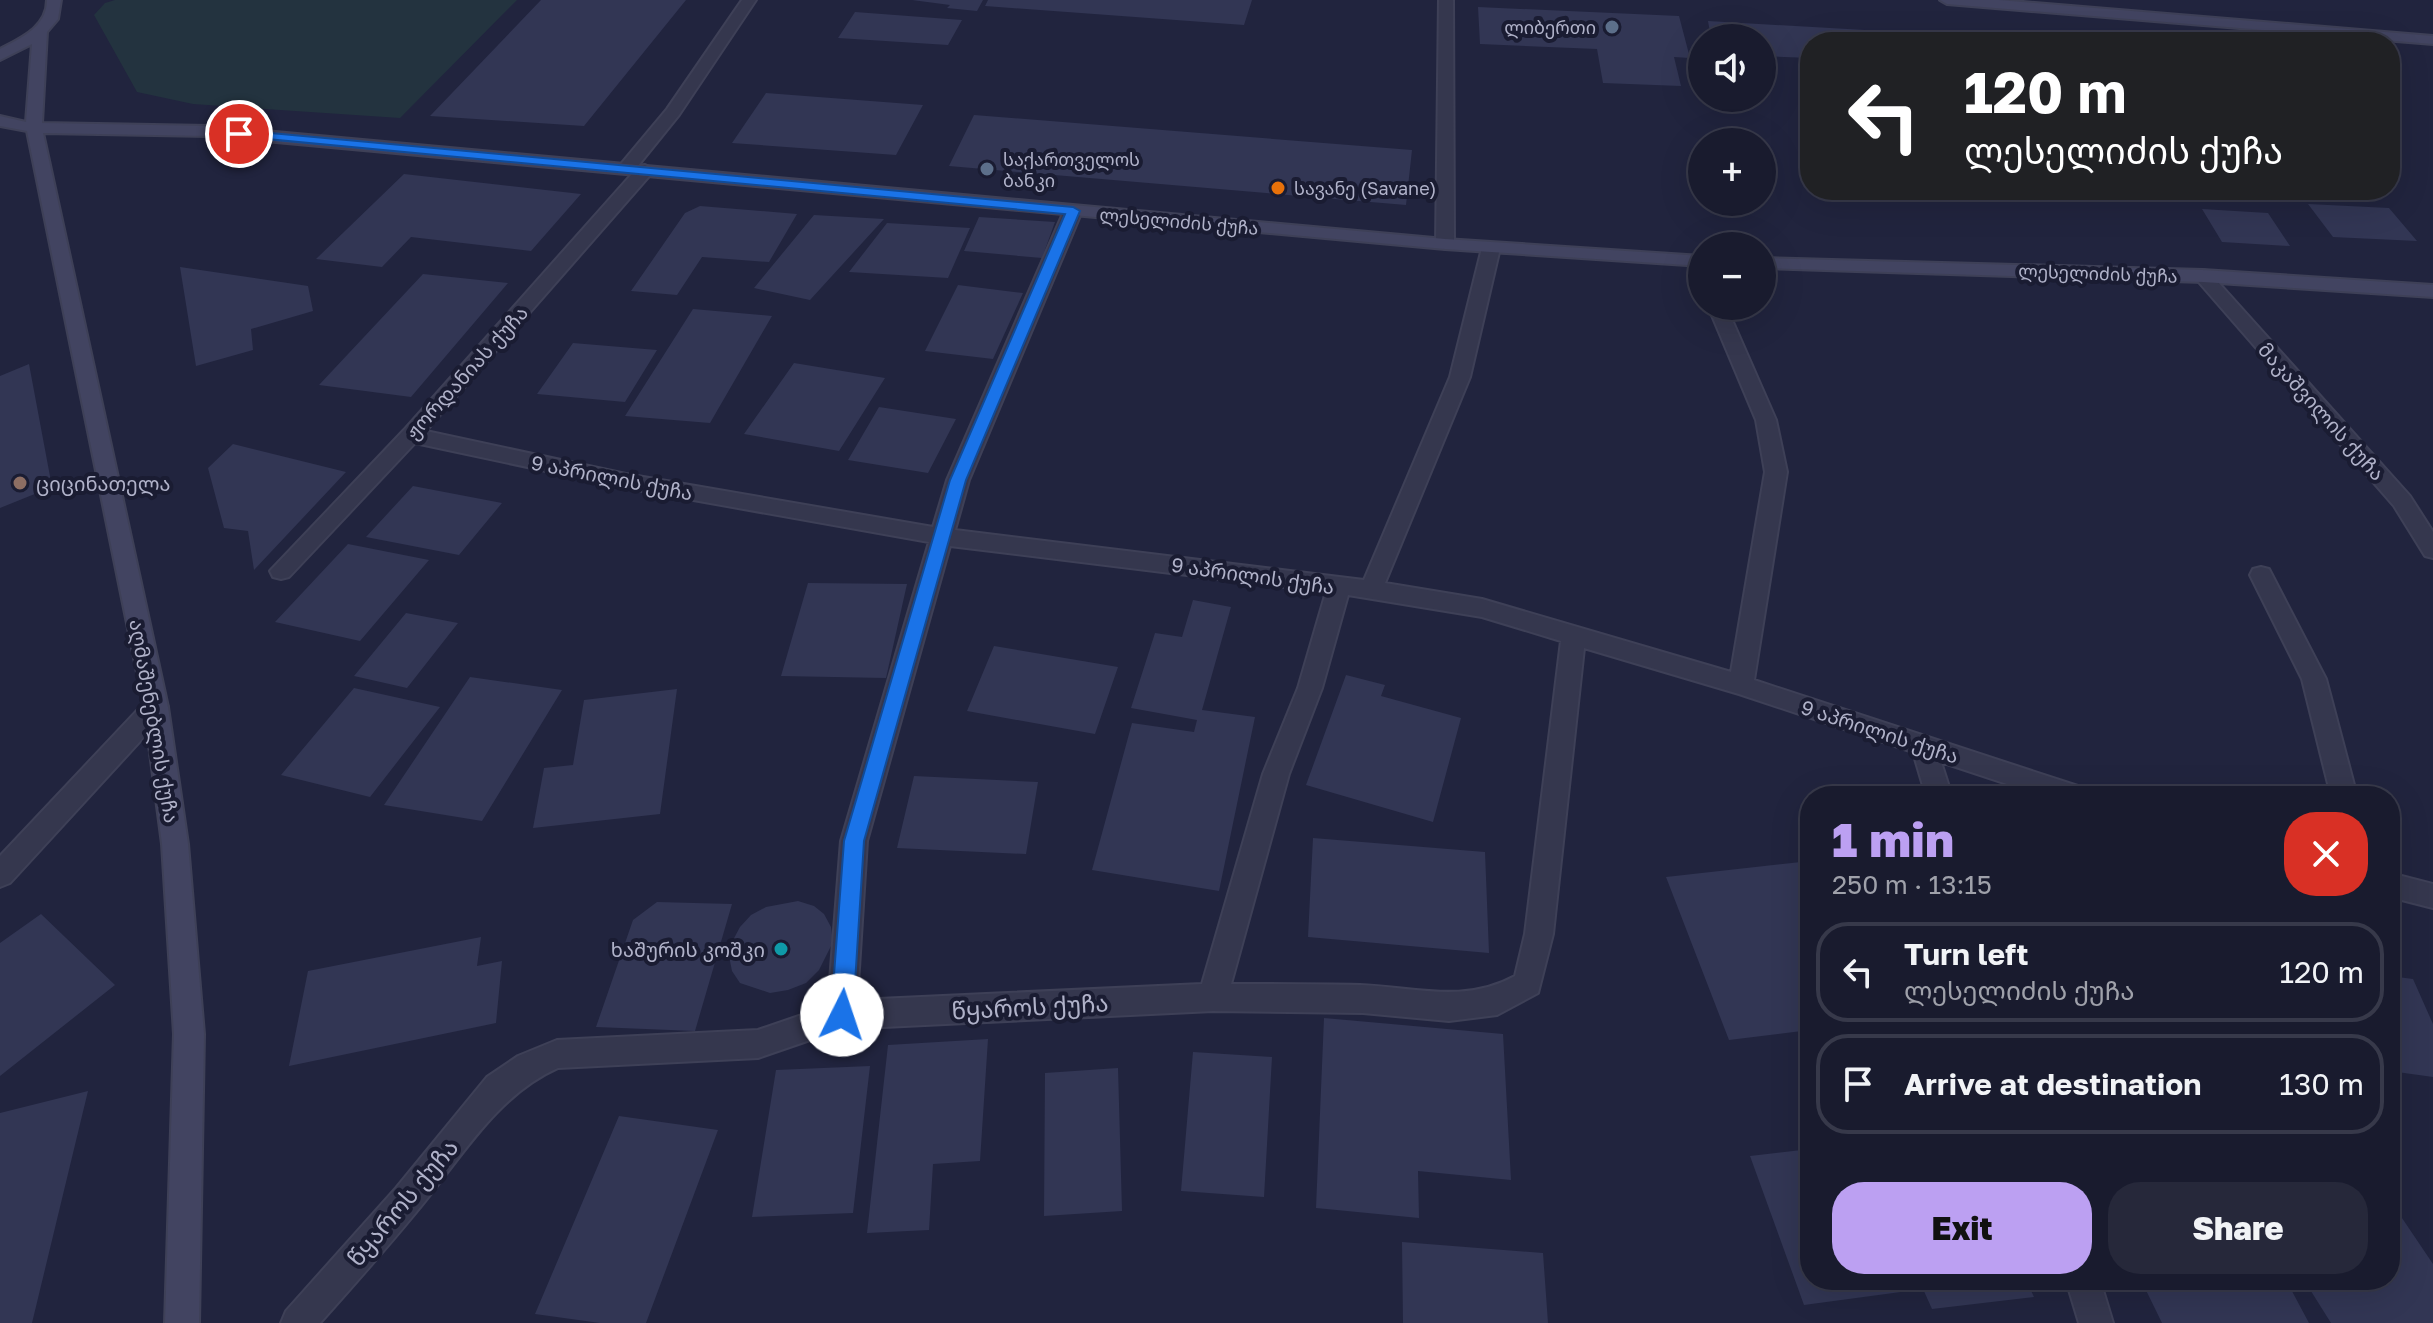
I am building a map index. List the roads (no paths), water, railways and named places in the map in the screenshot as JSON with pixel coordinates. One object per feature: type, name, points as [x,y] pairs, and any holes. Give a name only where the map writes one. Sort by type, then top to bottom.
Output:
[{"type":"street","points":[[0,55],[40,31],[54,14],[54,0]]},
{"type":"street","name":"ჟორდანიას ქუჩა","points":[[281,571],[411,435],[636,169],[749,0]]},
{"type":"street","points":[[1445,244],[1446,0]]},
{"type":"street","points":[[1947,0],[2336,32]]},
{"type":"street","name":"აღმაშენებლის ქუჩა","points":[[40,31],[34,128],[156,707],[175,844],[189,1034],[182,1323]]},
{"type":"street","points":[[2400,37],[2433,40]]},
{"type":"street","points":[[0,121],[34,128]]},
{"type":"street","points":[[0,135],[34,128]]},
{"type":"street","name":"ლესელიძის ქუჩა","points":[[34,128],[209,131],[1688,264]]},
{"type":"street","points":[[842,1015],[854,841],[958,480],[1073,211]]},
{"type":"street","points":[[1371,589],[1460,377],[1491,248]]},
{"type":"street","name":"ლესელიძის ქუჩა","points":[[1776,263],[2203,276],[2433,291]]},
{"type":"street","name":"მაკაშვილის ქუჩა","points":[[2203,276],[2402,501],[2433,550]]},
{"type":"street","points":[[1723,320],[1766,420],[1776,472],[1741,685]]},
{"type":"street","name":"9 აპრილის ქუჩა","points":[[411,435],[626,481],[943,537],[1371,589],[1482,608],[1741,685],[2045,786]]},
{"type":"street","points":[[2261,575],[2314,679],[2341,786]]},
{"type":"street","points":[[1213,997],[1276,774],[1310,688],[1339,587]]},
{"type":"street","name":"წყაროს ქუჩა","points":[[298,1323],[407,1199],[498,1087],[529,1066],[557,1054],[758,1044],[842,1015],[1213,997],[1363,999],[1449,1007],[1497,1001],[1528,984],[1539,934],[1574,635]]},
{"type":"street","points":[[0,875],[156,707]]},
{"type":"street","points":[[1923,745],[1936,786]]},
{"type":"street","points":[[2400,888],[2433,896]]},
{"type":"street","points":[[2086,1290],[2096,1323]]},
{"type":"place","name":"ლიბერთი","points":[[1612,27]]},
{"type":"place","name":"საქართველოს ბანკი","points":[[987,169]]},
{"type":"place","name":"სავანე (Savane)","points":[[1278,188]]},
{"type":"place","name":"ციცინათელა","points":[[20,483]]},
{"type":"place","name":"ხაშურის კოშკი","points":[[781,949]]}]
